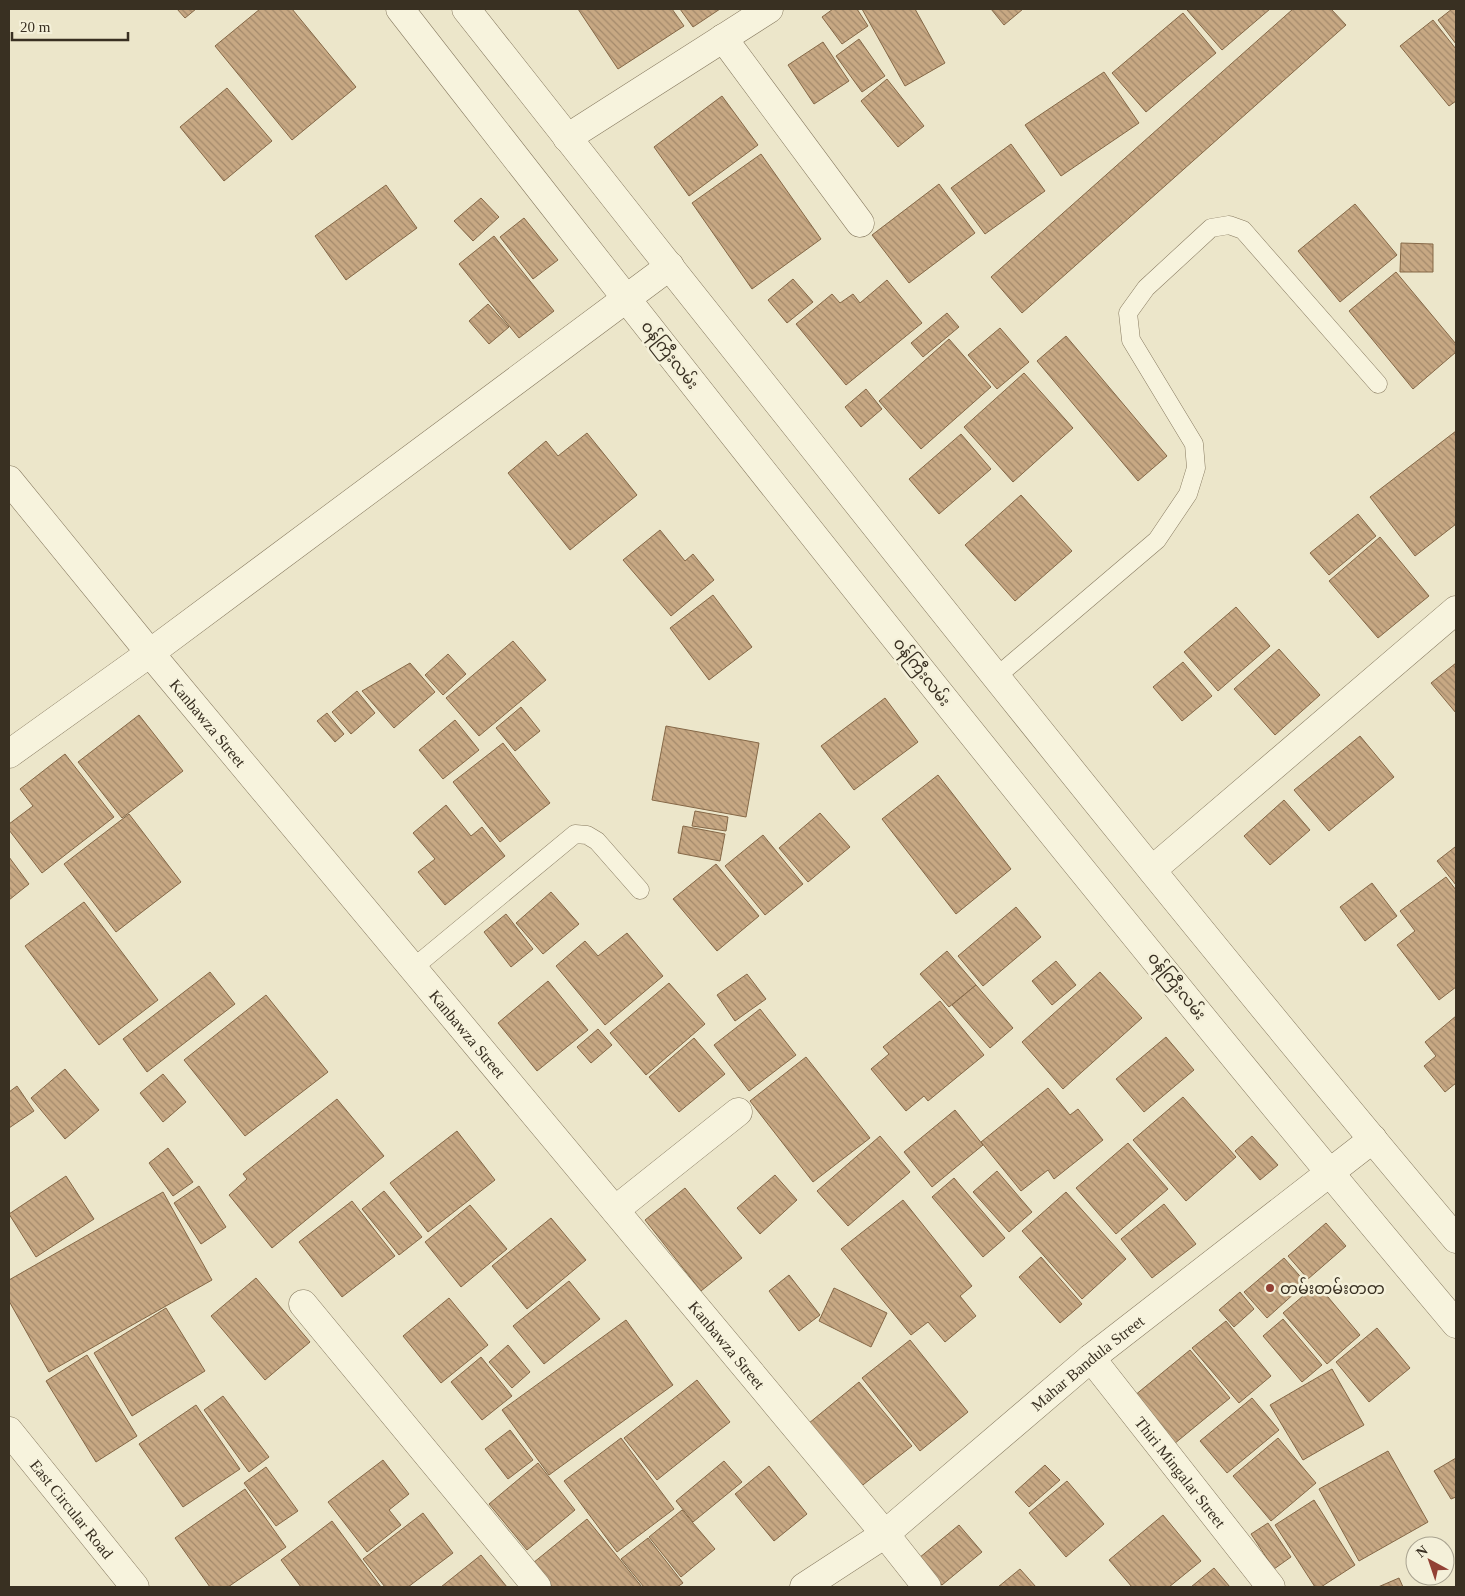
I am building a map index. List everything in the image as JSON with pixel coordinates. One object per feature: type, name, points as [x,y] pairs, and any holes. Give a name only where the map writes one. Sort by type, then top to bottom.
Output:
[{"type":"street","name":"ဝန်ကြီးလမ်း","points":[[400,9],[626,299],[959,719],[1329,1173],[1456,1324]]},
{"type":"street","points":[[466,9],[996,677],[1152,870],[1456,1239]]},
{"type":"street","points":[[567,138],[769,9]]},
{"type":"street","points":[[723,38],[860,224]]},
{"type":"street","points":[[9,754],[150,653],[670,266]]},
{"type":"street","name":"Kanbawza Street","points":[[9,480],[150,653],[886,1534],[927,1587]]},
{"type":"street","points":[[1152,870],[1456,610]]},
{"type":"street","points":[[615,1210],[738,1112]]},
{"type":"street","name":"Mahar Bandula Street","points":[[804,1587],[886,1534],[1091,1358],[1373,1140]]},
{"type":"street","points":[[303,1304],[537,1587]]},
{"type":"street","name":"Thiri Mingalar Street","points":[[1091,1358],[1271,1587]]},
{"type":"street","name":"East Circular Road","points":[[9,1431],[135,1587]]},
{"type":"lane","points":[[996,677],[1157,540],[1188,494],[1196,468],[1194,444],[1131,340],[1128,313],[1146,288],[1211,228],[1229,225],[1243,230],[1378,384]]},
{"type":"lane","points":[[413,968],[575,834],[587,834],[597,841],[640,890]]},
{"type":"building","points":[[177,9],[196,9],[185,18]]},
{"type":"building","points":[[260,9],[292,9],[356,87],[292,140],[215,46]]},
{"type":"building","points":[[578,9],[672,9],[684,26],[618,69]]},
{"type":"building","points":[[680,9],[720,9],[693,27]]},
{"type":"building","points":[[833,9],[857,9],[868,26],[842,44],[822,17]]},
{"type":"building","points":[[862,9],[915,9],[945,63],[905,86]]},
{"type":"building","points":[[991,9],[1023,9],[1004,25]]},
{"type":"building","points":[[1188,9],[1270,9],[1222,50]]},
{"type":"building","points":[[1293,9],[1331,9],[1346,25],[1022,313],[991,277]]},
{"type":"building","points":[[1452,9],[1456,9],[1456,44],[1438,20]]},
{"type":"building","points":[[1183,13],[1216,53],[1146,112],[1112,73]]},
{"type":"building","points":[[1433,20],[1456,49],[1456,101],[1449,106],[1400,46]]},
{"type":"building","points":[[859,39],[885,76],[862,92],[836,56]]},
{"type":"building","points":[[823,42],[849,81],[814,104],[788,65]]},
{"type":"building","points":[[1104,72],[1139,123],[1061,176],[1025,125]]},
{"type":"building","points":[[887,79],[924,126],[898,147],[861,101]]},
{"type":"building","points":[[227,88],[272,141],[224,181],[180,127]]},
{"type":"building","points":[[722,96],[758,145],[689,196],[654,147]]},
{"type":"building","points":[[1011,144],[1045,191],[985,234],[951,188]]},
{"type":"building","points":[[761,154],[821,239],[752,289],[692,203]]},
{"type":"building","points":[[939,184],[975,233],[909,283],[872,235]]},
{"type":"building","points":[[386,185],[417,228],[346,280],[315,236]]},
{"type":"building","points":[[481,198],[499,217],[473,241],[454,221]]},
{"type":"building","points":[[1355,204],[1397,255],[1340,302],[1298,251]]},
{"type":"building","points":[[524,218],[558,260],[533,279],[500,237]]},
{"type":"building","points":[[494,236],[554,311],[519,338],[459,264]]},
{"type":"building","points":[[1401,243],[1433,244],[1433,272],[1400,272]]},
{"type":"building","points":[[1396,272],[1456,344],[1456,352],[1413,389],[1349,311]]},
{"type":"building","points":[[793,279],[813,302],[787,323],[768,300]]},
{"type":"building","points":[[887,280],[922,323],[846,385],[796,324],[832,294],[840,303],[853,294],[860,303]]},
{"type":"building","points":[[488,304],[509,327],[489,344],[469,321]]},
{"type":"building","points":[[947,313],[959,327],[923,357],[911,343]]},
{"type":"building","points":[[1000,328],[1029,362],[997,389],[968,355]]},
{"type":"building","points":[[1066,336],[1167,456],[1138,481],[1037,361]]},
{"type":"building","points":[[949,339],[991,387],[921,449],[879,401]]},
{"type":"building","points":[[1024,373],[1073,428],[1013,482],[964,427]]},
{"type":"building","points":[[866,389],[882,409],[861,427],[845,407]]},
{"type":"building","points":[[1456,431],[1456,524],[1415,556],[1370,497]]},
{"type":"building","points":[[587,433],[637,495],[570,550],[508,473],[546,441],[558,456]]},
{"type":"building","points":[[961,434],[991,469],[939,514],[909,479]]},
{"type":"building","points":[[1021,495],[1072,551],[1015,601],[965,545]]},
{"type":"building","points":[[1358,514],[1376,536],[1329,575],[1310,553]]},
{"type":"building","points":[[660,530],[685,561],[693,554],[714,580],[671,616],[623,560]]},
{"type":"building","points":[[1380,537],[1429,596],[1378,638],[1329,581]]},
{"type":"building","points":[[713,595],[752,647],[709,680],[670,628]]},
{"type":"building","points":[[1236,607],[1270,646],[1218,691],[1184,652]]},
{"type":"building","points":[[513,641],[546,680],[479,736],[446,698]]},
{"type":"building","points":[[1279,649],[1320,695],[1275,735],[1234,689]]},
{"type":"building","points":[[448,654],[466,674],[443,695],[425,675]]},
{"type":"building","points":[[1183,662],[1212,696],[1182,721],[1153,687]]},
{"type":"building","points":[[410,663],[435,692],[394,728],[362,691]]},
{"type":"building","points":[[1456,663],[1456,713],[1431,683]]},
{"type":"building","points":[[357,691],[375,713],[351,734],[332,712]]},
{"type":"building","points":[[885,698],[918,742],[854,790],[821,746]]},
{"type":"building","points":[[521,707],[540,731],[515,751],[496,728]]},
{"type":"building","points":[[327,713],[344,734],[335,742],[317,721]]},
{"type":"building","points":[[139,715],[183,771],[122,818],[78,762]]},
{"type":"building","points":[[455,720],[479,750],[443,779],[419,750]]},
{"type":"building","points":[[666,726],[759,743],[746,817],[652,800]]},
{"type":"building","points":[[1360,736],[1394,777],[1329,831],[1294,790]]},
{"type":"building","points":[[503,743],[550,803],[500,842],[453,782]]},
{"type":"building","points":[[65,754],[114,817],[42,873],[9,830],[9,824],[33,806],[20,789]]},
{"type":"building","points":[[938,775],[1011,869],[956,914],[882,819]]},
{"type":"building","points":[[1284,800],[1310,830],[1270,865],[1244,836]]},
{"type":"building","points":[[446,805],[471,836],[482,827],[505,856],[445,905],[418,872],[435,859],[413,833]]},
{"type":"building","points":[[695,811],[728,817],[726,831],[692,826]]},
{"type":"building","points":[[820,813],[850,847],[808,882],[779,848]]},
{"type":"building","points":[[129,814],[181,882],[116,932],[64,864]]},
{"type":"building","points":[[683,826],[725,834],[720,861],[678,853]]},
{"type":"building","points":[[763,835],[803,884],[765,915],[725,866]]},
{"type":"building","points":[[1456,848],[1456,885],[1437,861]]},
{"type":"building","points":[[9,857],[29,884],[9,900]]},
{"type":"building","points":[[716,864],[759,916],[717,951],[673,899]]},
{"type":"building","points":[[1446,877],[1456,890],[1456,987],[1439,1000],[1397,945],[1415,931],[1400,911]]},
{"type":"building","points":[[1372,883],[1397,916],[1365,941],[1340,907]]},
{"type":"building","points":[[551,892],[579,924],[543,954],[516,923]]},
{"type":"building","points":[[84,902],[158,1000],[99,1045],[25,946]]},
{"type":"building","points":[[1016,907],[1041,937],[983,986],[958,956]]},
{"type":"building","points":[[506,914],[533,949],[511,967],[484,932]]},
{"type":"building","points":[[627,933],[663,976],[605,1025],[556,966],[585,941],[598,956]]},
{"type":"building","points":[[947,951],[976,985],[949,1007],[920,974]]},
{"type":"building","points":[[1056,961],[1076,985],[1052,1005],[1032,981]]},
{"type":"building","points":[[210,972],[235,1004],[147,1072],[123,1039]]},
{"type":"building","points":[[1100,972],[1142,1018],[1063,1089],[1022,1042]]},
{"type":"building","points":[[747,974],[766,999],[735,1021],[717,995]]},
{"type":"building","points":[[548,981],[588,1030],[537,1071],[498,1023]]},
{"type":"building","points":[[669,983],[705,1024],[646,1075],[610,1033]]},
{"type":"building","points":[[976,985],[1013,1028],[990,1048],[952,1005]]},
{"type":"building","points":[[266,995],[328,1072],[245,1136],[184,1060]]},
{"type":"building","points":[[940,1001],[984,1055],[928,1101],[924,1096],[906,1111],[871,1069],[889,1054],[883,1047]]},
{"type":"building","points":[[760,1009],[796,1055],[749,1091],[714,1045]]},
{"type":"building","points":[[1456,1016],[1456,1083],[1445,1092],[1424,1066],[1436,1056],[1425,1042]]},
{"type":"building","points":[[598,1029],[612,1045],[591,1063],[577,1047]]},
{"type":"building","points":[[1166,1037],[1194,1070],[1144,1112],[1116,1079]]},
{"type":"building","points":[[694,1038],[725,1074],[679,1112],[649,1077]]},
{"type":"building","points":[[806,1057],[870,1138],[813,1182],[750,1101]]},
{"type":"building","points":[[65,1069],[99,1110],[65,1139],[31,1098]]},
{"type":"building","points":[[163,1074],[186,1102],[163,1122],[140,1093]]},
{"type":"building","points":[[17,1086],[34,1111],[9,1128],[9,1092]]},
{"type":"building","points":[[1048,1088],[1070,1115],[1078,1109],[1103,1140],[1054,1179],[1048,1170],[1021,1191],[981,1142]]},
{"type":"building","points":[[1183,1097],[1236,1157],[1186,1201],[1133,1140]]},
{"type":"building","points":[[337,1099],[384,1156],[272,1248],[229,1195],[247,1179],[243,1174]]},
{"type":"building","points":[[955,1110],[983,1145],[932,1187],[904,1152]]},
{"type":"building","points":[[457,1131],[495,1180],[428,1232],[390,1183]]},
{"type":"building","points":[[880,1136],[910,1172],[848,1226],[817,1191]]},
{"type":"building","points":[[1252,1136],[1278,1165],[1260,1180],[1235,1151]]},
{"type":"building","points":[[1128,1143],[1168,1189],[1116,1234],[1076,1188]]},
{"type":"building","points":[[168,1148],[193,1182],[173,1196],[149,1163]]},
{"type":"building","points":[[997,1171],[1032,1212],[1009,1232],[973,1192]]},
{"type":"building","points":[[775,1175],[797,1200],[760,1234],[737,1208]]},
{"type":"building","points":[[66,1176],[94,1219],[36,1257],[9,1214]]},
{"type":"building","points":[[954,1178],[1005,1238],[983,1257],[932,1197]]},
{"type":"building","points":[[199,1186],[226,1227],[201,1244],[174,1203]]},
{"type":"building","points":[[685,1188],[742,1258],[701,1291],[645,1220]]},
{"type":"building","points":[[384,1191],[422,1237],[399,1255],[362,1209]]},
{"type":"building","points":[[163,1192],[212,1280],[49,1372],[9,1301],[9,1280]]},
{"type":"building","points":[[1066,1192],[1126,1259],[1082,1299],[1022,1231]]},
{"type":"building","points":[[903,1200],[972,1286],[960,1296],[976,1316],[945,1342],[928,1322],[911,1335],[841,1249]]},
{"type":"building","points":[[352,1201],[395,1256],[342,1297],[299,1242]]},
{"type":"building","points":[[1164,1204],[1196,1244],[1152,1278],[1121,1239]]},
{"type":"building","points":[[470,1205],[507,1249],[461,1287],[425,1242]]},
{"type":"building","points":[[551,1218],[586,1260],[527,1309],[492,1266]]},
{"type":"building","points":[[1326,1223],[1346,1246],[1308,1279],[1288,1256]]},
{"type":"building","points":[[1041,1257],[1082,1304],[1060,1323],[1019,1277]]},
{"type":"building","points":[[1284,1258],[1306,1283],[1267,1318],[1244,1292]]},
{"type":"building","points":[[789,1275],[820,1315],[799,1331],[769,1291]]},
{"type":"building","points":[[256,1278],[310,1342],[265,1380],[211,1316]]},
{"type":"building","points":[[569,1281],[600,1319],[544,1364],[513,1326]]},
{"type":"building","points":[[1317,1284],[1360,1335],[1327,1364],[1283,1313]]},
{"type":"building","points":[[834,1288],[887,1313],[871,1347],[819,1321]]},
{"type":"building","points":[[1240,1292],[1254,1309],[1234,1327],[1219,1310]]},
{"type":"building","points":[[449,1298],[488,1345],[441,1383],[403,1336]]},
{"type":"building","points":[[166,1308],[205,1371],[132,1416],[94,1353]]},
{"type":"building","points":[[1283,1319],[1322,1365],[1302,1382],[1263,1336]]},
{"type":"building","points":[[626,1320],[673,1385],[549,1475],[502,1410]]},
{"type":"building","points":[[1226,1321],[1271,1376],[1239,1403],[1192,1348]]},
{"type":"building","points":[[1377,1328],[1410,1368],[1369,1402],[1336,1362]]},
{"type":"building","points":[[910,1340],[968,1412],[920,1451],[862,1378]]},
{"type":"building","points":[[508,1345],[530,1372],[512,1388],[489,1362]]},
{"type":"building","points":[[1190,1350],[1230,1398],[1174,1444],[1134,1396]]},
{"type":"building","points":[[87,1355],[137,1436],[96,1462],[46,1381]]},
{"type":"building","points":[[481,1357],[512,1396],[482,1420],[451,1382]]},
{"type":"building","points":[[1332,1369],[1364,1425],[1303,1460],[1270,1405]]},
{"type":"building","points":[[697,1380],[730,1422],[657,1480],[624,1438]]},
{"type":"building","points":[[859,1382],[912,1446],[854,1492],[803,1428]]},
{"type":"building","points":[[223,1396],[269,1457],[249,1472],[204,1410]]},
{"type":"building","points":[[1252,1398],[1279,1430],[1227,1473],[1200,1441]]},
{"type":"building","points":[[196,1405],[240,1469],[183,1507],[139,1444]]},
{"type":"building","points":[[510,1430],[533,1460],[508,1479],[485,1449]]},
{"type":"building","points":[[621,1438],[674,1509],[617,1552],[564,1481]]},
{"type":"building","points":[[1278,1438],[1316,1483],[1271,1521],[1233,1476]]},
{"type":"building","points":[[1388,1451],[1428,1522],[1359,1561],[1319,1489]]},
{"type":"building","points":[[1456,1458],[1456,1497],[1451,1499],[1434,1471]]},
{"type":"building","points":[[383,1460],[409,1494],[389,1510],[401,1525],[367,1552],[328,1502]]},
{"type":"building","points":[[724,1461],[742,1482],[693,1522],[676,1501]]},
{"type":"building","points":[[538,1463],[575,1510],[527,1550],[489,1504]]},
{"type":"building","points":[[1045,1465],[1060,1480],[1029,1507],[1015,1492]]},
{"type":"building","points":[[769,1466],[807,1514],[774,1541],[735,1494]]},
{"type":"building","points":[[266,1467],[298,1511],[276,1526],[244,1483]]},
{"type":"building","points":[[1067,1481],[1104,1524],[1066,1557],[1029,1513]]},
{"type":"building","points":[[245,1489],[286,1547],[228,1587],[210,1587],[175,1538]]},
{"type":"building","points":[[1314,1500],[1355,1565],[1321,1587],[1315,1587],[1275,1525]]},
{"type":"building","points":[[682,1510],[715,1549],[681,1577],[649,1537]]},
{"type":"building","points":[[423,1513],[453,1553],[408,1587],[385,1587],[363,1559]]},
{"type":"building","points":[[1163,1515],[1201,1561],[1169,1587],[1132,1587],[1109,1560]]},
{"type":"building","points":[[587,1519],[642,1587],[552,1587],[533,1563]]},
{"type":"building","points":[[332,1521],[381,1587],[301,1587],[281,1560]]},
{"type":"building","points":[[1268,1523],[1291,1557],[1274,1569],[1251,1534]]},
{"type":"building","points":[[959,1525],[982,1552],[942,1585],[919,1558]]},
{"type":"building","points":[[648,1538],[683,1583],[677,1587],[644,1587],[621,1559]]},
{"type":"building","points":[[481,1555],[507,1587],[441,1587]]},
{"type":"building","points":[[1214,1568],[1230,1587],[1191,1587]]},
{"type":"building","points":[[1020,1569],[1036,1587],[998,1587]]},
{"type":"building","points":[[1399,1578],[1403,1587],[1378,1587]]},
{"type":"place","name":"တမ်းတမ်းတတ","points":[[1270,1288]]}]
